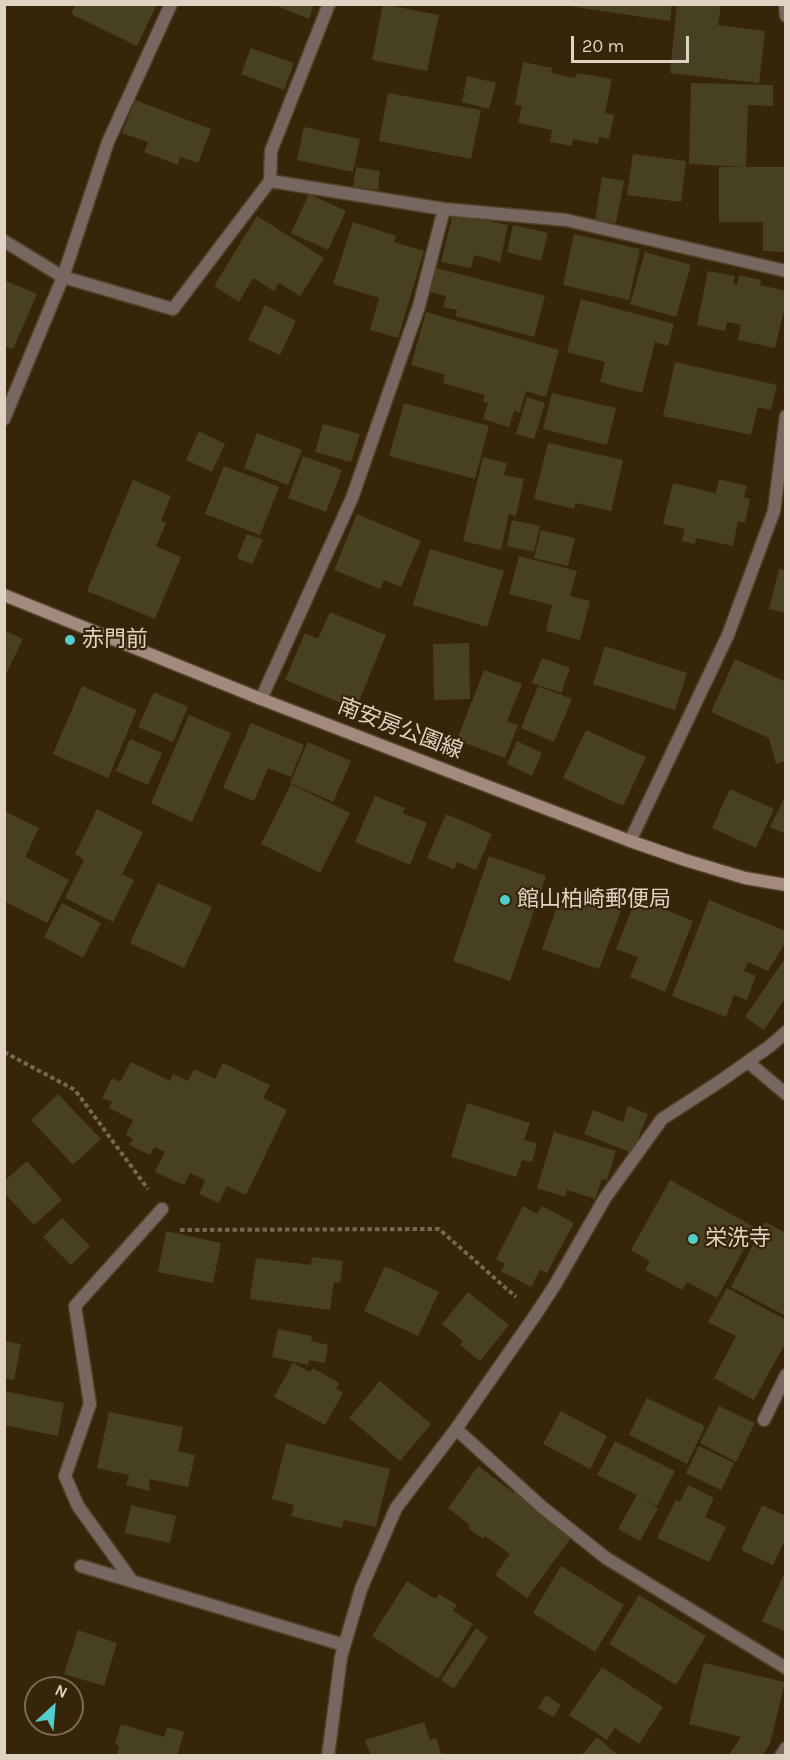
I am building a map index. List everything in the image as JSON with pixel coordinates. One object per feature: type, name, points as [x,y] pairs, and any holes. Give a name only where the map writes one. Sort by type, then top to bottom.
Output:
[{"type":"main road","name":"南安房公園線","points":[[4,595],[261,699],[630,841],[745,878],[786,885]]},
{"type":"street","points":[[4,419],[63,277],[108,142],[171,4]]},
{"type":"street","points":[[4,241],[63,277],[173,309],[270,181],[271,151],[328,4]]},
{"type":"street","points":[[785,4],[786,16]]},
{"type":"street","points":[[270,181],[444,209],[566,220],[786,271]]},
{"type":"street","points":[[261,699],[352,498],[419,306],[444,209]]},
{"type":"street","points":[[630,841],[728,634],[774,511],[786,416]]},
{"type":"street","points":[[328,1755],[340,1657],[361,1589],[396,1508],[456,1429],[536,1314],[605,1198],[662,1119],[748,1062],[786,1032]]},
{"type":"street","points":[[748,1062],[786,1094]]},
{"type":"street","points":[[132,1581],[78,1506],[65,1476],[90,1404],[75,1305],[162,1209]]},
{"type":"street","points":[[764,1420],[786,1375]]},
{"type":"street","points":[[456,1429],[542,1506],[606,1558],[786,1668]]},
{"type":"street","points":[[81,1566],[344,1645]]},
{"type":"street","points":[[781,1755],[786,1748]]},
{"type":"path","points":[[4,1052],[75,1090],[178,1230],[438,1229],[536,1314]]},
{"type":"building","points":[[76,4],[157,4],[137,46],[71,14]]},
{"type":"building","points":[[272,4],[314,4],[309,19]]},
{"type":"building","points":[[383,4],[439,15],[427,71],[372,60]]},
{"type":"building","points":[[555,4],[672,4],[670,21]]},
{"type":"building","points":[[677,4],[721,4],[718,25],[765,31],[759,83],[670,73]]},
{"type":"building","points":[[251,48],[294,63],[284,90],[241,74]]},
{"type":"building","points":[[523,62],[552,68],[551,73],[575,78],[577,73],[612,79],[605,113],[614,115],[609,139],[599,137],[598,144],[573,139],[572,146],[550,142],[552,130],[518,123],[522,106],[515,105]]},
{"type":"building","points":[[467,76],[496,83],[489,109],[462,102]]},
{"type":"building","points":[[691,83],[773,85],[773,106],[748,105],[746,167],[689,164]]},
{"type":"building","points":[[388,93],[481,110],[471,159],[379,141]]},
{"type":"building","points":[[135,100],[211,129],[198,163],[180,157],[178,165],[144,152],[148,142],[122,133]]},
{"type":"building","points":[[304,127],[360,139],[353,172],[297,160]]},
{"type":"building","points":[[633,154],[686,161],[681,202],[627,195]]},
{"type":"building","points":[[356,167],[380,171],[378,190],[353,187]]},
{"type":"building","points":[[719,167],[786,167],[786,252],[763,251],[763,222],[719,222]]},
{"type":"building","points":[[602,177],[624,181],[616,223],[595,220]]},
{"type":"building","points":[[309,194],[346,211],[328,250],[291,233]]},
{"type":"building","points":[[453,213],[508,225],[500,262],[474,255],[471,268],[441,262]]},
{"type":"building","points":[[257,216],[324,258],[300,296],[279,283],[274,291],[253,278],[239,302],[214,286]]},
{"type":"building","points":[[353,222],[396,236],[394,242],[424,251],[398,338],[370,330],[379,298],[333,284]]},
{"type":"building","points":[[513,225],[548,233],[541,261],[507,252]]},
{"type":"building","points":[[574,234],[640,249],[629,300],[563,285]]},
{"type":"building","points":[[645,252],[691,265],[676,317],[630,304]]},
{"type":"building","points":[[436,268],[545,296],[534,337],[456,316],[457,310],[443,307],[446,296],[430,292]]},
{"type":"building","points":[[708,271],[735,276],[733,284],[737,285],[739,275],[761,280],[760,285],[786,291],[786,303],[775,348],[738,340],[741,325],[727,322],[725,331],[697,325]]},
{"type":"building","points":[[4,280],[37,294],[13,349],[4,346]]},
{"type":"building","points":[[581,299],[674,324],[668,346],[655,342],[642,393],[600,382],[605,362],[567,352]]},
{"type":"building","points":[[265,305],[296,321],[280,355],[248,340]]},
{"type":"building","points":[[426,312],[559,350],[546,397],[526,391],[520,412],[514,411],[509,427],[483,419],[488,403],[483,402],[485,395],[443,383],[445,375],[411,365]]},
{"type":"building","points":[[675,362],[777,385],[771,410],[758,407],[751,435],[663,416]]},
{"type":"building","points":[[552,393],[616,408],[607,445],[543,429]]},
{"type":"building","points":[[527,397],[545,403],[534,439],[516,434]]},
{"type":"building","points":[[404,403],[489,426],[475,479],[389,456]]},
{"type":"building","points":[[323,424],[360,434],[351,462],[315,452]]},
{"type":"building","points":[[199,431],[225,444],[212,472],[186,460]]},
{"type":"building","points":[[257,433],[302,450],[288,485],[244,468]]},
{"type":"building","points":[[548,443],[623,460],[611,511],[575,503],[574,509],[534,499]]},
{"type":"building","points":[[303,456],[342,470],[326,512],[288,498]]},
{"type":"building","points":[[483,457],[507,463],[504,475],[524,479],[516,516],[509,514],[501,550],[463,541]]},
{"type":"building","points":[[224,466],[279,487],[260,535],[205,514]]},
{"type":"building","points":[[719,479],[747,486],[744,497],[750,499],[745,523],[738,521],[733,546],[696,538],[695,544],[682,541],[685,529],[663,524],[673,483],[716,493]]},
{"type":"building","points":[[133,480],[171,496],[161,521],[166,523],[156,546],[181,557],[155,619],[87,591]]},
{"type":"building","points":[[357,514],[421,541],[401,587],[384,580],[380,589],[334,570]]},
{"type":"building","points":[[512,520],[540,526],[534,552],[507,546]]},
{"type":"building","points":[[541,530],[575,538],[568,566],[534,558]]},
{"type":"building","points":[[247,534],[263,540],[252,564],[237,558]]},
{"type":"building","points":[[430,549],[504,571],[487,627],[413,605]]},
{"type":"building","points":[[519,556],[577,571],[570,596],[590,601],[580,640],[546,631],[552,605],[509,594]]},
{"type":"building","points":[[779,569],[786,570],[786,613],[769,609]]},
{"type":"building","points":[[330,612],[386,635],[356,709],[285,680],[305,633],[318,639]]},
{"type":"building","points":[[4,630],[23,639],[4,678]]},
{"type":"building","points":[[469,643],[470,699],[434,700],[433,644]]},
{"type":"building","points":[[605,646],[687,673],[675,710],[593,684]]},
{"type":"building","points":[[542,658],[570,668],[561,693],[532,683]]},
{"type":"building","points":[[735,659],[786,682],[786,761],[776,764],[769,738],[711,712]]},
{"type":"building","points":[[484,670],[522,684],[507,721],[518,725],[505,758],[457,740]]},
{"type":"building","points":[[82,686],[137,710],[108,778],[53,754]]},
{"type":"building","points":[[538,686],[572,699],[554,742],[521,728]]},
{"type":"building","points":[[154,692],[188,707],[173,742],[138,727]]},
{"type":"building","points":[[189,715],[231,733],[192,822],[151,803]]},
{"type":"building","points":[[251,723],[304,745],[291,777],[268,768],[254,801],[223,788]]},
{"type":"building","points":[[586,730],[646,757],[623,806],[563,778]]},
{"type":"building","points":[[130,739],[162,753],[148,785],[116,771]]},
{"type":"building","points":[[517,741],[542,753],[532,776],[507,764]]},
{"type":"building","points":[[308,742],[351,761],[333,802],[290,783]]},
{"type":"building","points":[[291,784],[350,813],[320,873],[261,844]]},
{"type":"building","points":[[730,789],[774,809],[756,848],[712,828]]},
{"type":"building","points":[[786,795],[786,834],[770,827]]},
{"type":"building","points":[[375,796],[405,808],[403,813],[427,823],[410,865],[355,842]]},
{"type":"building","points":[[97,809],[143,832],[122,874],[134,880],[113,922],[65,898],[84,860],[75,854]]},
{"type":"building","points":[[4,811],[39,828],[25,857],[69,880],[47,923],[4,901]]},
{"type":"building","points":[[446,814],[492,834],[476,870],[457,862],[454,869],[427,858]]},
{"type":"building","points":[[489,856],[546,876],[510,981],[453,961]]},
{"type":"building","points":[[158,883],[212,907],[184,968],[130,943]]},
{"type":"building","points":[[563,890],[621,911],[599,969],[542,949]]},
{"type":"building","points":[[636,898],[693,921],[665,992],[630,977],[638,957],[616,949]]},
{"type":"building","points":[[709,900],[786,931],[786,942],[768,971],[748,962],[744,971],[756,976],[747,1000],[734,995],[726,1017],[672,996]]},
{"type":"building","points":[[62,903],[101,923],[83,958],[44,937]]},
{"type":"building","points":[[786,957],[786,1001],[784,1000],[764,1030],[745,1017]]},
{"type":"building","points":[[131,1062],[170,1081],[173,1074],[188,1081],[194,1069],[215,1079],[223,1063],[270,1085],[263,1098],[287,1110],[246,1195],[227,1186],[219,1203],[199,1194],[205,1180],[190,1173],[184,1185],[155,1172],[165,1152],[155,1147],[150,1155],[129,1145],[133,1139],[126,1135],[133,1120],[109,1108],[112,1102],[102,1098],[112,1078],[120,1082]]},
{"type":"building","points":[[58,1094],[101,1139],[73,1165],[31,1120]]},
{"type":"building","points":[[467,1103],[530,1123],[524,1140],[537,1143],[532,1162],[522,1160],[516,1177],[451,1157]]},
{"type":"building","points":[[628,1106],[648,1114],[632,1153],[584,1134],[593,1110],[623,1122]]},
{"type":"building","points":[[554,1132],[616,1151],[607,1180],[602,1179],[595,1199],[567,1190],[565,1197],[537,1188]]},
{"type":"building","points":[[27,1161],[62,1200],[34,1225],[4,1193],[4,1181]]},
{"type":"building","name":"栄洗寺","points":[[670,1180],[756,1228],[717,1298],[687,1282],[682,1290],[645,1270],[650,1261],[631,1250]]},
{"type":"building","points":[[523,1206],[537,1214],[542,1206],[574,1223],[547,1273],[540,1270],[531,1287],[501,1271],[505,1264],[496,1259]]},
{"type":"building","points":[[62,1218],[90,1246],[71,1265],[43,1237]]},
{"type":"building","points":[[765,1222],[786,1233],[786,1316],[731,1287]]},
{"type":"building","points":[[166,1231],[221,1243],[213,1283],[158,1272]]},
{"type":"building","points":[[312,1257],[343,1261],[340,1283],[334,1282],[330,1310],[250,1299],[256,1258],[311,1265]]},
{"type":"building","points":[[385,1266],[439,1292],[418,1336],[364,1311]]},
{"type":"building","points":[[727,1288],[786,1320],[786,1342],[754,1400],[714,1378],[736,1336],[708,1322]]},
{"type":"building","points":[[468,1292],[509,1325],[480,1361],[460,1345],[463,1341],[442,1324]]},
{"type":"building","points":[[278,1329],[312,1336],[311,1341],[328,1345],[325,1363],[309,1360],[308,1365],[272,1357]]},
{"type":"building","points":[[4,1341],[21,1344],[14,1380],[4,1378]]},
{"type":"building","points":[[293,1363],[310,1372],[313,1368],[339,1383],[336,1389],[343,1393],[325,1425],[274,1397]]},
{"type":"building","points":[[380,1381],[431,1424],[400,1461],[349,1418]]},
{"type":"building","points":[[4,1391],[64,1403],[58,1436],[4,1425]]},
{"type":"building","points":[[647,1398],[705,1426],[687,1464],[629,1435]]},
{"type":"building","points":[[719,1406],[755,1423],[736,1462],[700,1443]]},
{"type":"building","points":[[561,1411],[607,1436],[590,1469],[543,1444]]},
{"type":"building","points":[[109,1412],[183,1427],[178,1451],[195,1455],[188,1487],[149,1479],[150,1491],[126,1485],[129,1475],[97,1468]]},
{"type":"building","points":[[615,1441],[675,1471],[657,1506],[643,1499],[658,1508],[640,1541],[618,1529],[637,1495],[597,1475]]},
{"type":"building","points":[[286,1443],[390,1469],[376,1527],[344,1520],[342,1528],[291,1516],[294,1505],[272,1499]]},
{"type":"building","points":[[699,1446],[734,1463],[721,1490],[686,1473]]},
{"type":"building","points":[[478,1466],[514,1493],[517,1488],[573,1535],[527,1598],[495,1575],[510,1554],[485,1536],[483,1539],[468,1528],[470,1525],[448,1508]]},
{"type":"building","points":[[688,1485],[714,1498],[705,1517],[726,1527],[709,1562],[657,1538],[676,1500],[680,1502]]},
{"type":"building","points":[[131,1505],[176,1516],[170,1543],[125,1533]]},
{"type":"building","points":[[762,1505],[786,1516],[786,1538],[773,1565],[741,1550]]},
{"type":"building","points":[[561,1566],[624,1605],[595,1652],[533,1613]]},
{"type":"building","points":[[786,1570],[786,1632],[762,1621]]},
{"type":"building","points":[[407,1581],[435,1599],[439,1594],[457,1605],[453,1611],[473,1624],[438,1679],[372,1636]]},
{"type":"building","points":[[639,1595],[706,1636],[676,1685],[609,1644]]},
{"type":"building","points":[[476,1628],[488,1637],[454,1689],[441,1680]]},
{"type":"building","points":[[78,1630],[117,1643],[104,1686],[84,1680],[84,1676],[64,1674]]},
{"type":"building","points":[[704,1663],[785,1682],[770,1744],[762,1756],[728,1756],[741,1737],[689,1724]]},
{"type":"building","points":[[602,1667],[663,1707],[639,1744],[615,1728],[607,1740],[569,1715]]},
{"type":"building","points":[[546,1695],[561,1705],[553,1717],[538,1708]]},
{"type":"building","points":[[424,1722],[430,1740],[436,1738],[442,1756],[371,1756],[365,1740]]},
{"type":"building","points":[[121,1724],[164,1737],[167,1727],[184,1732],[177,1756],[117,1756],[119,1746],[115,1744]]},
{"type":"building","points":[[597,1737],[619,1756],[581,1756]]},
{"type":"place","name":"赤門前","points":[[70,640]]},
{"type":"place","name":"館山柏崎郵便局","points":[[505,900]]},
{"type":"place","name":"栄洗寺","points":[[693,1239]]}]
